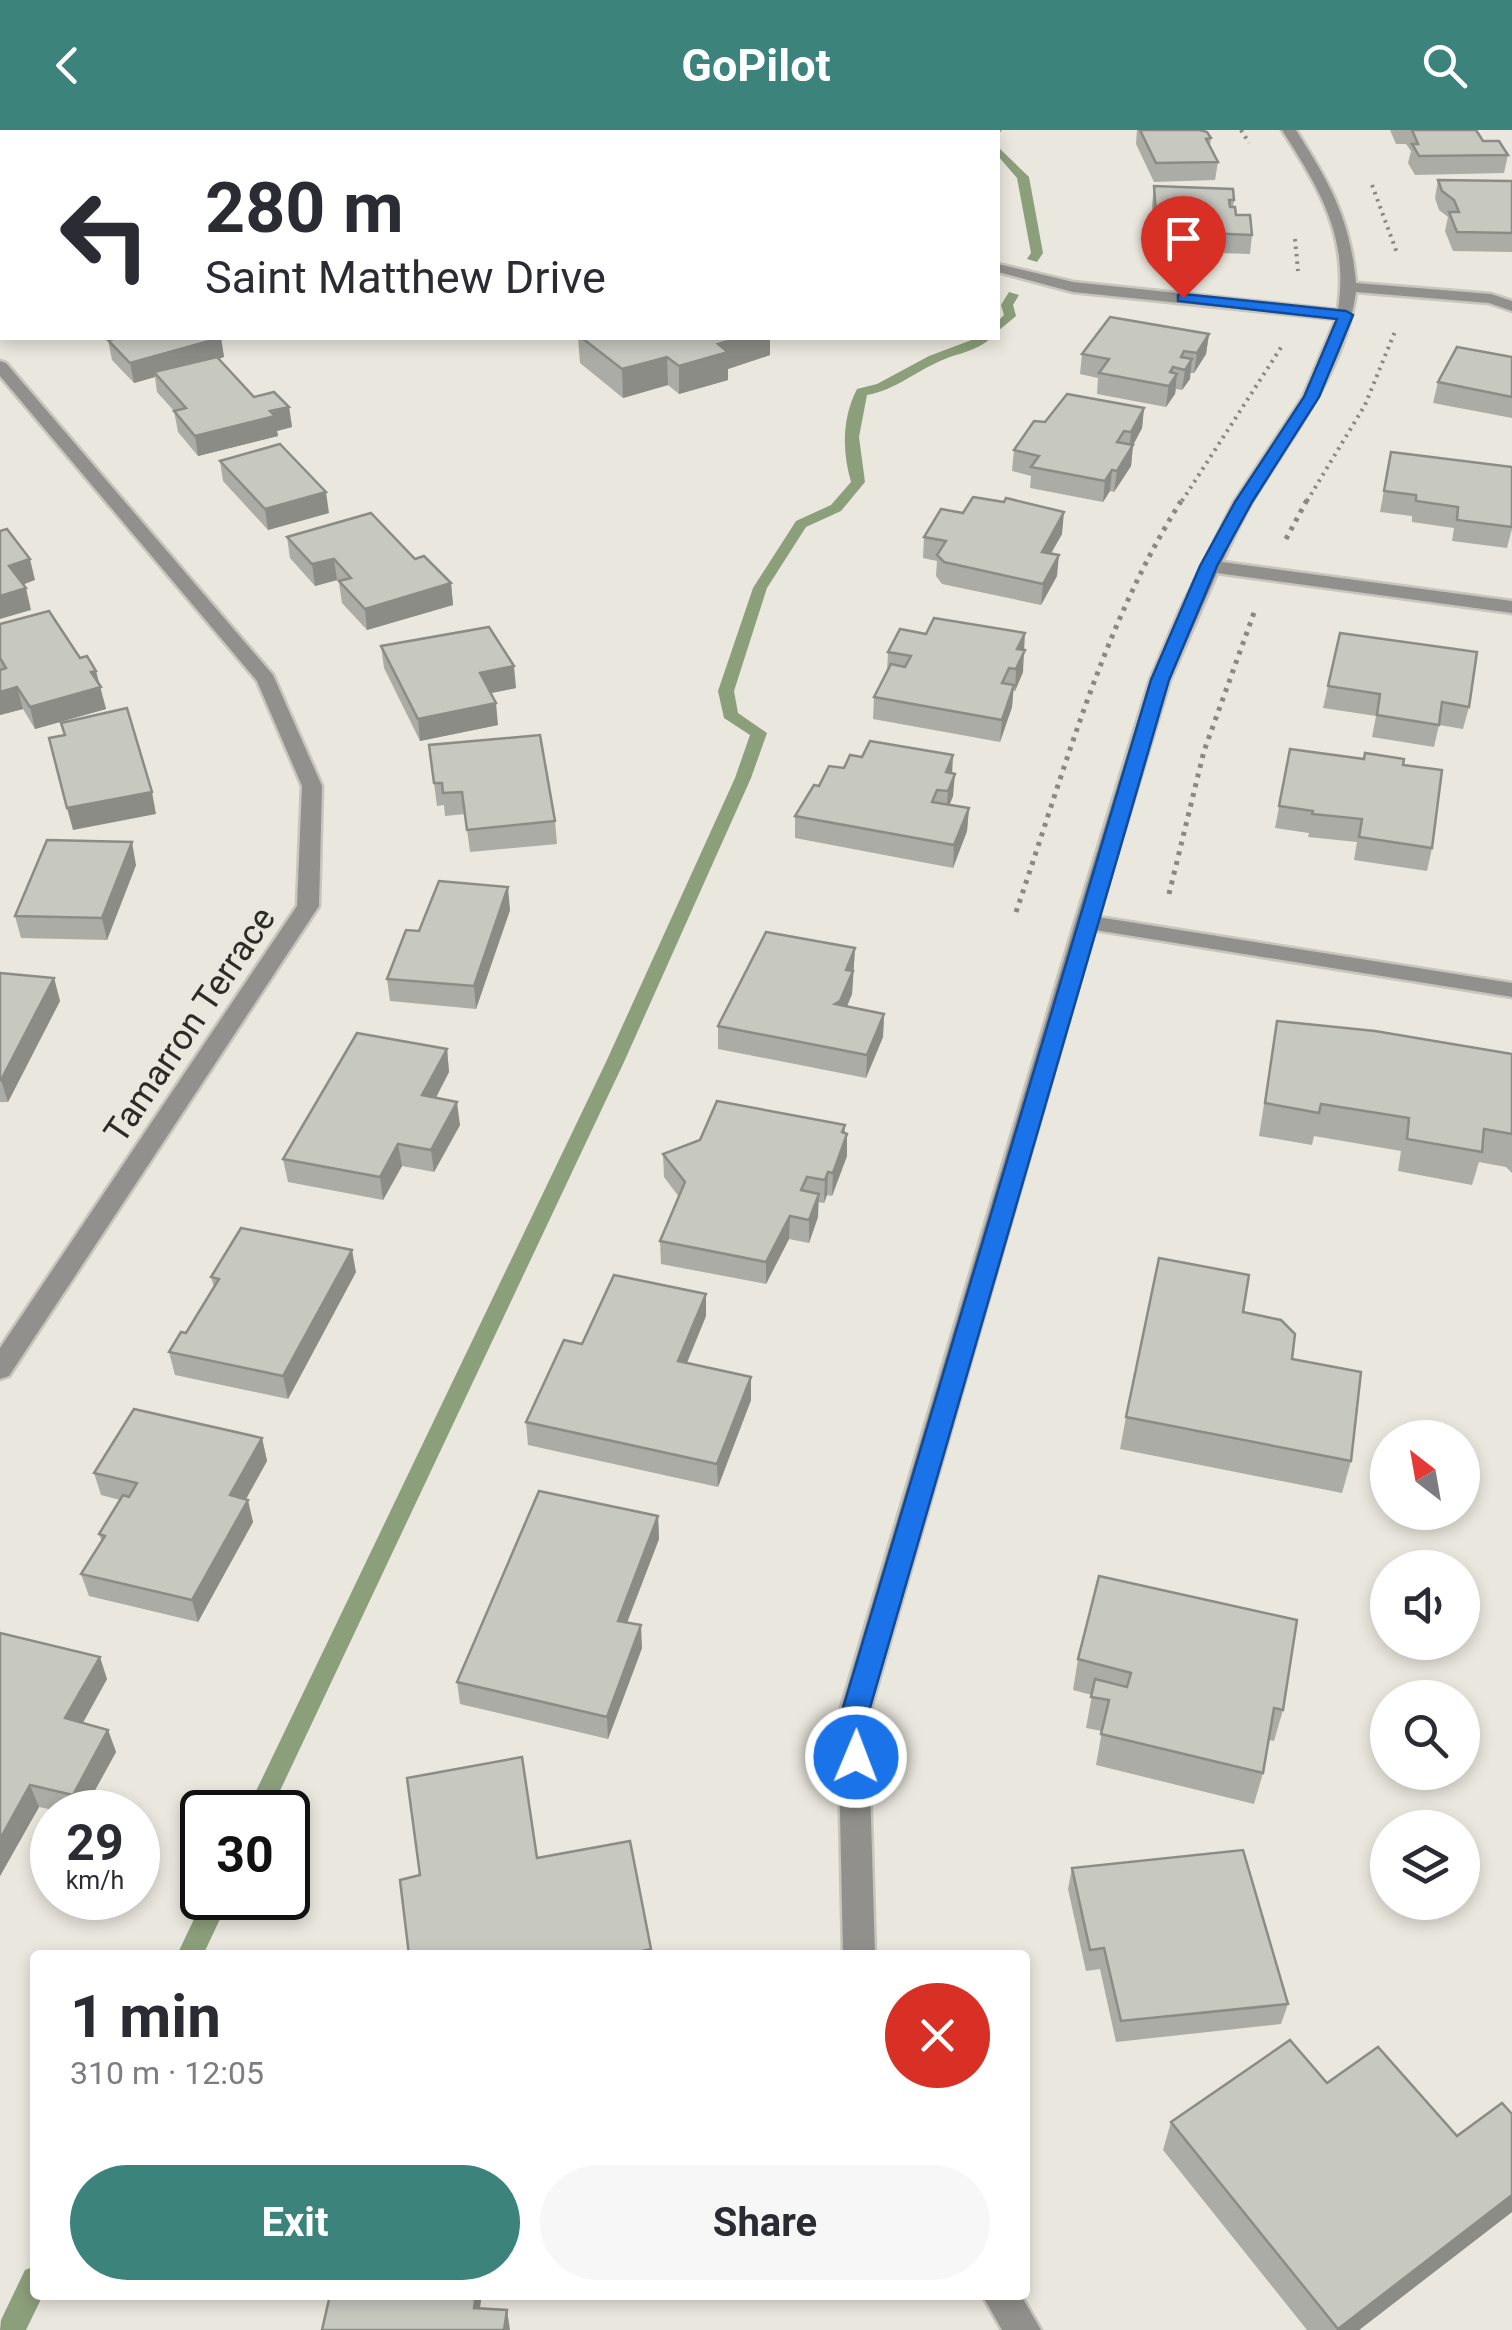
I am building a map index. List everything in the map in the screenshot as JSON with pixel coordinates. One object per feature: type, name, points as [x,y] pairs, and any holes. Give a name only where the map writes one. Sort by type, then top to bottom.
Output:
[{"type":"street","points":[[860,1950],[854,1718],[1086,922],[1160,680],[1208,566],[1311,397],[1346,315],[1349,287],[1345,240],[1329,193],[1289,130]]},
{"type":"street","points":[[1000,268],[1073,286],[1346,315]]},
{"type":"street","points":[[1349,287],[1491,299],[1512,306]]},
{"type":"street","name":"Tamarron Terrace","points":[[0,366],[266,679],[312,786],[308,906],[0,1370]]},
{"type":"street","points":[[1208,566],[1512,607]]},
{"type":"street","points":[[1086,922],[1512,990]]},
{"type":"street","points":[[1003,2300],[1023,2330]]},
{"type":"path","points":[[1242,130],[1257,156]]},
{"type":"path","points":[[1016,912],[1109,644],[1166,525],[1285,341],[1298,283],[1295,234]]},
{"type":"building","points":[[1140,130],[1207,132],[1211,138],[1206,139],[1218,162],[1156,163]]},
{"type":"building","points":[[1412,130],[1476,130],[1483,141],[1499,141],[1508,155],[1419,156],[1412,144],[1418,144]]},
{"type":"building","points":[[1438,180],[1512,181],[1512,233],[1457,232],[1449,212],[1459,212]]},
{"type":"building","points":[[1154,186],[1233,189],[1230,207],[1235,207],[1236,215],[1250,215],[1252,235],[1157,231]]},
{"type":"building","points":[[1110,317],[1209,334],[1197,353],[1184,351],[1181,357],[1192,359],[1185,370],[1173,367],[1170,372],[1177,374],[1169,386],[1099,373],[1109,359],[1082,354]]},
{"type":"building","points":[[108,340],[213,340],[130,363]]},
{"type":"building","points":[[585,340],[731,340],[718,344],[728,352],[679,366],[667,357],[622,369]]},
{"type":"building","points":[[1457,347],[1512,357],[1512,397],[1438,382]]},
{"type":"building","points":[[217,357],[254,397],[274,392],[289,407],[270,411],[275,416],[195,436],[174,411],[186,408],[154,372]]},
{"type":"building","points":[[1067,394],[1144,408],[1131,432],[1124,431],[1117,442],[1133,445],[1117,471],[1112,470],[1105,481],[1031,467],[1039,456],[1014,450],[1034,421],[1045,422]]},
{"type":"building","points":[[280,444],[326,492],[265,509],[220,461]]},
{"type":"building","points":[[1391,452],[1512,467],[1512,527],[1457,520],[1458,507],[1416,501],[1416,495],[1384,491]]},
{"type":"building","points":[[973,497],[1004,502],[1006,498],[1064,512],[1042,552],[1059,555],[1043,584],[944,562],[937,555],[946,541],[924,537],[941,509],[963,513]]},
{"type":"building","points":[[371,513],[415,559],[424,556],[451,583],[365,609],[339,581],[351,578],[334,559],[312,564],[287,537]]},
{"type":"building","points":[[7,529],[30,559],[9,566],[26,588],[0,596],[0,531]]},
{"type":"building","points":[[49,611],[80,658],[87,656],[101,687],[30,707],[17,687],[0,692],[0,670],[6,668],[0,658],[0,624]]},
{"type":"building","points":[[934,618],[1025,633],[1017,649],[1025,650],[1016,669],[1009,668],[1002,683],[1014,685],[1002,720],[874,697],[891,664],[905,667],[911,656],[888,652],[900,629],[926,634]]},
{"type":"building","points":[[489,627],[514,666],[480,673],[496,703],[418,719],[381,646]]},
{"type":"building","points":[[1340,633],[1477,652],[1469,707],[1442,702],[1439,725],[1377,715],[1380,694],[1328,686]]},
{"type":"building","points":[[127,708],[152,792],[67,808],[49,738],[65,735],[61,723]]},
{"type":"building","points":[[540,735],[555,821],[467,830],[462,792],[443,793],[442,783],[434,783],[429,745]]},
{"type":"building","points":[[870,741],[953,755],[946,772],[955,774],[948,791],[937,790],[932,802],[969,808],[954,845],[795,816],[829,766],[844,768],[850,755],[862,757]]},
{"type":"building","points":[[1290,749],[1364,759],[1365,753],[1404,759],[1403,765],[1442,770],[1432,848],[1359,837],[1362,819],[1279,806]]},
{"type":"building","points":[[47,840],[132,842],[102,918],[15,916]]},
{"type":"building","points":[[439,881],[508,887],[474,986],[387,979],[406,930],[419,931]]},
{"type":"building","points":[[766,932],[855,948],[846,970],[853,971],[835,1004],[884,1014],[867,1055],[718,1026]]},
{"type":"building","points":[[0,973],[54,978],[1,1080],[0,1079]]},
{"type":"building","points":[[1277,1021],[1375,1031],[1512,1054],[1512,1134],[1484,1129],[1482,1152],[1407,1139],[1409,1118],[1321,1104],[1319,1113],[1265,1103]]},
{"type":"building","points":[[357,1033],[447,1049],[422,1095],[457,1102],[431,1150],[398,1144],[380,1177],[283,1159]]},
{"type":"building","points":[[717,1101],[845,1125],[842,1132],[847,1134],[833,1173],[828,1172],[825,1180],[807,1177],[801,1190],[819,1194],[809,1220],[790,1216],[766,1262],[660,1241],[685,1182],[663,1154],[700,1140]]},
{"type":"building","points":[[241,1228],[352,1250],[283,1376],[169,1352],[181,1332],[186,1333],[219,1279],[211,1277]]},
{"type":"building","points":[[1159,1258],[1249,1275],[1243,1312],[1281,1320],[1295,1334],[1292,1359],[1361,1372],[1351,1461],[1126,1417]]},
{"type":"building","points":[[614,1275],[706,1294],[678,1361],[751,1377],[717,1464],[526,1422],[564,1340],[582,1344]]},
{"type":"building","points":[[134,1409],[262,1438],[230,1495],[248,1500],[192,1600],[81,1574],[105,1536],[99,1534],[123,1495],[129,1497],[137,1483],[94,1473]]},
{"type":"building","points":[[539,1491],[658,1516],[618,1621],[641,1625],[607,1717],[457,1682]]},
{"type":"building","points":[[1099,1576],[1297,1620],[1283,1710],[1274,1708],[1263,1773],[1101,1734],[1109,1700],[1091,1697],[1095,1679],[1127,1687],[1131,1673],[1078,1659]]},
{"type":"building","points":[[0,1633],[100,1657],[65,1718],[108,1730],[76,1790],[30,1785],[0,1839]]},
{"type":"building","points":[[522,1757],[537,1858],[630,1841],[651,1949],[408,1950],[400,1880],[420,1875],[407,1778]]},
{"type":"building","points":[[1243,1850],[1288,2004],[1121,2021],[1104,1948],[1090,1950],[1072,1868]]},
{"type":"building","points":[[1290,2040],[1327,2083],[1378,2047],[1457,2136],[1502,2103],[1512,2114],[1512,2195],[1338,2329],[1171,2122]]},
{"type":"building","points":[[329,2300],[475,2300],[474,2308],[507,2310],[504,2330],[322,2330]]},
{"type":"waterway","points":[[1000,152],[1023,177],[1037,253],[1033,259]]},
{"type":"waterway","points":[[1000,325],[1010,316],[1007,305],[1013,295]]},
{"type":"waterway","points":[[268,1790],[615,1062],[743,778],[759,733],[730,715],[726,691],[760,588],[801,524],[836,508],[858,482],[852,437],[862,392],[882,387],[934,359],[982,340]]},
{"type":"waterway","points":[[192,1950],[207,1920]]},
{"type":"waterway","points":[[11,2330],[30,2290]]},
{"type":"route","points":[[856,1757],[854,1718],[1160,680],[1208,566],[1311,397],[1346,315],[1183,298]]}]
